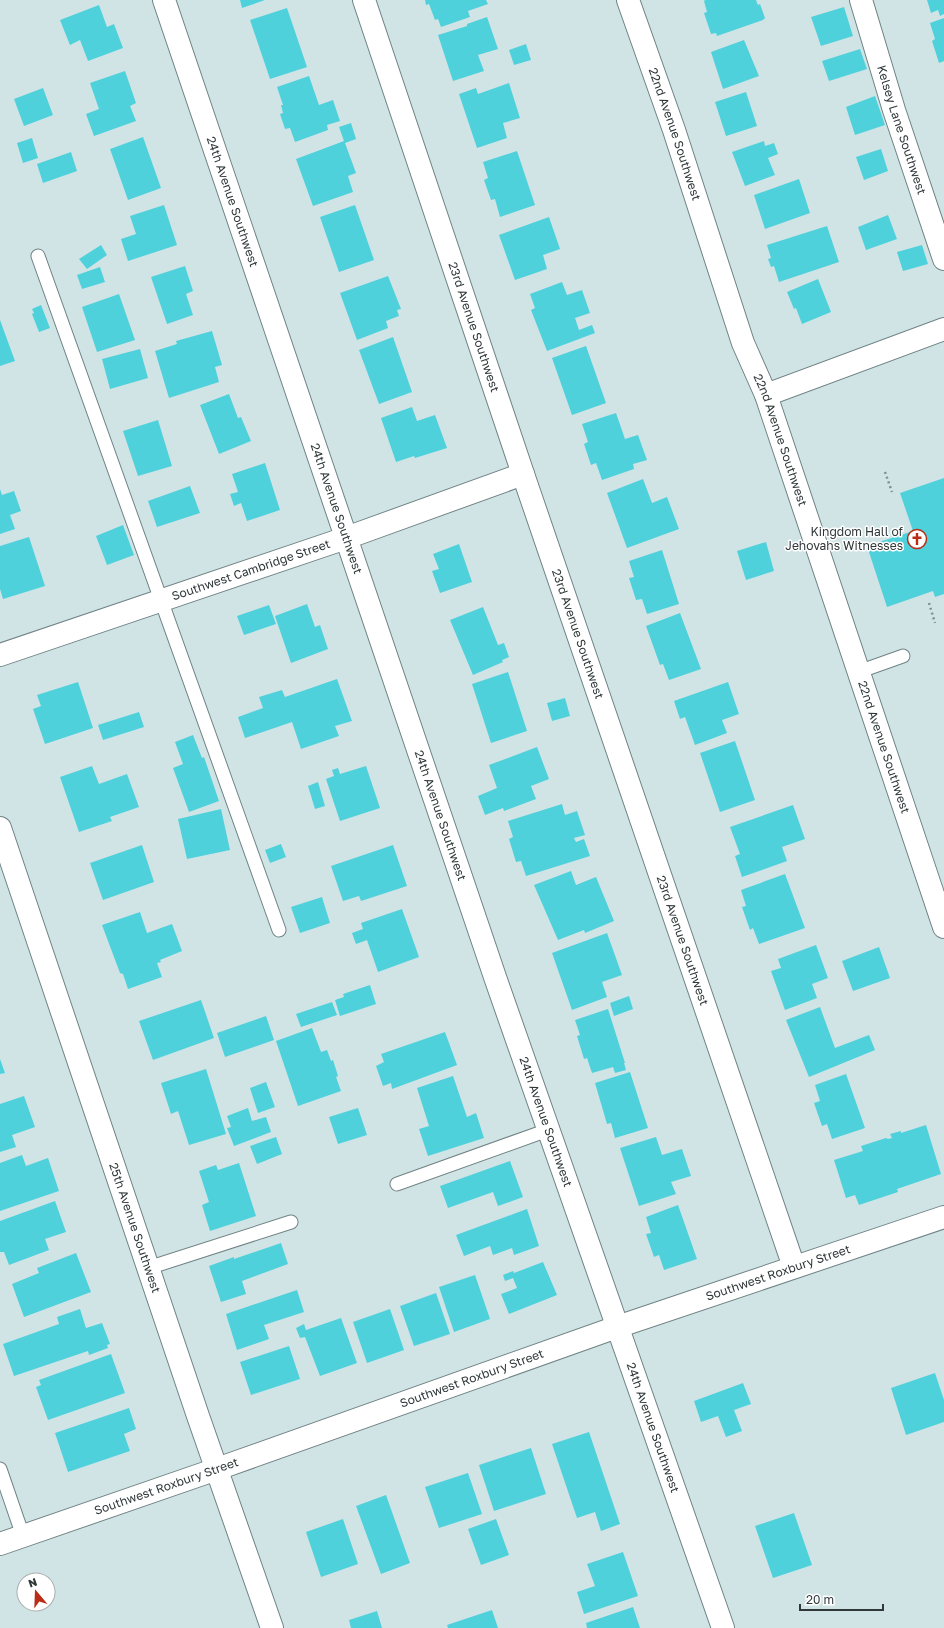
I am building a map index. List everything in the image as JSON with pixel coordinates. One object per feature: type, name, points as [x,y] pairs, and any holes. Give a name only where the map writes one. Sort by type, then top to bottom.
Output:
[{"type":"street","name":"24th Avenue Southwest","points":[[164,0],[496,980],[723,1628]]},
{"type":"street","name":"23rd Avenue Southwest","points":[[364,0],[523,474],[794,1267]]},
{"type":"street","name":"22nd Avenue Southwest","points":[[628,0],[674,130],[743,343],[766,395],[944,927]]},
{"type":"street","name":"Kelsey Lane Southwest","points":[[861,0],[894,110],[944,259]]},
{"type":"street","points":[[766,395],[944,329]]},
{"type":"street","name":"Southwest Cambridge Street","points":[[0,655],[346,538],[523,474]]},
{"type":"street","name":"25th Avenue Southwest","points":[[0,828],[148,1268],[272,1628]]},
{"type":"street","name":"Southwest Roxbury Street","points":[[0,1544],[217,1470],[617,1327],[944,1217]]},
{"type":"lane","points":[[38,256],[279,930]]},
{"type":"lane","points":[[858,672],[903,656]]},
{"type":"lane","points":[[397,1184],[548,1130]]},
{"type":"lane","points":[[148,1268],[291,1222]]},
{"type":"lane","points":[[0,1469],[23,1536]]},
{"type":"path","points":[[885,472],[892,492]]},
{"type":"path","points":[[929,603],[935,623]]},
{"type":"building","points":[[240,0],[265,0],[242,8]]},
{"type":"building","points":[[425,0],[486,0],[488,4],[468,11],[470,17],[441,27],[438,19],[435,20],[429,4],[426,5]]},
{"type":"building","points":[[705,0],[756,0],[758,5],[760,4],[765,18],[717,36],[716,33],[711,34],[704,13],[707,12]]},
{"type":"building","points":[[927,0],[944,0],[944,14],[940,16],[938,10],[931,13]]},
{"type":"building","points":[[99,5],[107,27],[114,24],[123,48],[88,61],[80,40],[70,45],[60,20]]},
{"type":"building","points":[[844,7],[853,36],[821,46],[811,17]]},
{"type":"building","points":[[287,8],[307,67],[270,79],[250,20]]},
{"type":"building","points":[[487,17],[498,49],[478,55],[484,71],[453,81],[438,35],[467,26],[467,24]]},
{"type":"building","points":[[944,18],[944,61],[939,63],[932,41],[935,39],[930,23]]},
{"type":"building","points":[[744,40],[759,76],[723,89],[711,52]]},
{"type":"building","points":[[526,44],[531,60],[514,65],[509,50]]},
{"type":"building","points":[[860,49],[867,69],[829,81],[822,61]]},
{"type":"building","points":[[125,71],[136,103],[130,106],[136,121],[94,136],[86,114],[99,109],[90,83]]},
{"type":"building","points":[[309,76],[319,105],[333,100],[340,121],[327,125],[328,130],[295,142],[290,128],[285,129],[280,114],[283,113],[281,105],[283,105],[277,87]]},
{"type":"building","points":[[509,83],[520,118],[503,123],[507,138],[477,148],[459,94],[476,88],[478,94]]},
{"type":"building","points":[[43,88],[53,115],[24,126],[14,99]]},
{"type":"building","points":[[746,92],[757,126],[726,136],[715,102]]},
{"type":"building","points":[[875,96],[885,125],[855,135],[846,107]]},
{"type":"building","points":[[351,123],[356,139],[345,143],[356,173],[348,176],[353,192],[313,206],[296,159],[344,141],[339,127]]},
{"type":"building","points":[[143,137],[161,188],[128,200],[110,149]]},
{"type":"building","points":[[32,138],[38,158],[23,163],[17,143]]},
{"type":"building","points":[[764,141],[765,146],[774,143],[778,154],[768,158],[775,175],[745,186],[732,152]]},
{"type":"building","points":[[881,149],[888,171],[864,180],[856,157]]},
{"type":"building","points":[[517,151],[535,205],[500,217],[495,199],[491,200],[484,180],[488,178],[483,162]]},
{"type":"building","points":[[71,152],[77,171],[43,183],[37,164]]},
{"type":"building","points":[[799,179],[810,213],[765,229],[754,195]]},
{"type":"building","points":[[164,205],[177,245],[128,261],[121,239],[136,234],[130,216]]},
{"type":"building","points":[[355,205],[374,260],[339,272],[320,217]]},
{"type":"building","points":[[888,215],[897,239],[866,250],[858,227]]},
{"type":"building","points":[[549,217],[560,249],[543,255],[547,269],[515,280],[499,235]]},
{"type":"building","points":[[827,226],[839,262],[779,282],[774,266],[771,267],[768,259],[771,258],[767,245]]},
{"type":"building","points":[[101,245],[107,255],[87,269],[79,259]]},
{"type":"building","points":[[922,245],[928,264],[903,271],[897,252]]},
{"type":"building","points":[[185,266],[193,291],[186,294],[193,315],[167,324],[151,277]]},
{"type":"building","points":[[100,267],[105,282],[82,289],[77,275]]},
{"type":"building","points":[[388,276],[401,309],[397,310],[399,316],[386,321],[388,328],[357,340],[340,293]]},
{"type":"building","points":[[818,279],[831,312],[802,324],[796,308],[794,309],[787,292]]},
{"type":"building","points":[[562,282],[567,295],[582,290],[590,313],[575,318],[579,330],[592,325],[595,333],[547,351],[531,310],[535,308],[530,294]]},
{"type":"building","points":[[119,294],[135,340],[97,352],[82,307]]},
{"type":"building","points":[[41,305],[50,328],[39,332],[32,314],[34,313],[32,309]]},
{"type":"building","points":[[0,320],[15,361],[0,366]]},
{"type":"building","points":[[212,331],[222,365],[215,367],[219,382],[169,398],[155,351],[177,344],[176,341]]},
{"type":"building","points":[[393,337],[412,392],[379,404],[359,350]]},
{"type":"building","points":[[586,346],[606,403],[572,415],[552,358]]},
{"type":"building","points":[[140,349],[148,378],[110,389],[102,359]]},
{"type":"building","points":[[229,394],[238,418],[241,417],[251,441],[219,454],[200,405]]},
{"type":"building","points":[[412,407],[417,421],[435,415],[447,448],[396,462],[381,418]]},
{"type":"building","points":[[616,413],[625,439],[638,435],[647,460],[633,464],[634,469],[602,480],[596,463],[591,465],[584,444],[588,442],[582,424]]},
{"type":"building","points":[[158,420],[172,466],[138,476],[123,431]]},
{"type":"building","points":[[265,463],[280,510],[247,521],[241,503],[234,506],[230,494],[238,492],[232,474]]},
{"type":"building","name":"Kingdom Hall of Jehovahs Witnesses","points":[[944,478],[944,594],[935,597],[933,591],[887,607],[867,546],[913,531],[900,493]]},
{"type":"building","points":[[643,479],[652,503],[667,497],[679,529],[627,548],[607,493]]},
{"type":"building","points":[[190,486],[200,513],[157,527],[148,501]]},
{"type":"building","points":[[0,489],[2,495],[14,491],[21,511],[10,515],[15,529],[0,534]]},
{"type":"building","points":[[123,525],[134,555],[107,565],[96,536]]},
{"type":"building","points":[[29,537],[45,586],[3,599],[0,589],[0,546]]},
{"type":"building","points":[[766,542],[774,571],[746,580],[737,551]]},
{"type":"building","points":[[459,544],[472,582],[440,593],[432,571],[439,569],[433,554]]},
{"type":"building","points":[[662,550],[679,604],[647,614],[642,599],[636,600],[629,578],[634,577],[629,561]]},
{"type":"building","points":[[307,604],[315,627],[320,625],[328,649],[291,663],[275,616]]},
{"type":"building","points":[[269,605],[276,624],[244,635],[237,616]]},
{"type":"building","points":[[483,607],[498,645],[504,643],[509,657],[502,660],[503,662],[473,675],[450,620]]},
{"type":"building","points":[[680,613],[701,669],[669,680],[663,664],[660,665],[646,626]]},
{"type":"building","points":[[508,672],[527,731],[491,743],[472,684]]},
{"type":"building","points":[[337,679],[352,721],[335,726],[339,736],[301,749],[292,722],[245,738],[238,717],[263,708],[259,697],[282,690],[285,697]]},
{"type":"building","points":[[78,682],[93,728],[45,744],[33,709],[41,706],[37,695]]},
{"type":"building","points":[[728,682],[739,714],[722,720],[727,733],[695,745],[685,717],[680,719],[674,701]]},
{"type":"building","points":[[565,698],[570,716],[552,721],[547,703]]},
{"type":"building","points":[[139,712],[144,727],[103,740],[98,725]]},
{"type":"building","points":[[193,735],[202,758],[204,757],[219,801],[189,812],[173,768],[183,764],[175,742]]},
{"type":"building","points":[[735,741],[755,800],[720,812],[700,753]]},
{"type":"building","points":[[537,747],[549,779],[531,786],[536,799],[504,811],[503,808],[485,815],[478,796],[497,788],[489,765]]},
{"type":"building","points":[[92,766],[99,784],[127,774],[139,807],[110,817],[112,821],[79,832],[60,777]]},
{"type":"building","points":[[366,766],[380,808],[340,821],[326,779],[334,776],[332,770],[338,768],[340,774]]},
{"type":"building","points":[[318,782],[325,806],[315,809],[308,786]]},
{"type":"building","points":[[562,804],[565,815],[577,811],[585,835],[574,838],[576,842],[584,839],[590,856],[526,876],[521,861],[516,862],[509,839],[513,837],[508,821]]},
{"type":"building","points":[[793,805],[805,839],[782,847],[787,861],[742,877],[735,856],[740,854],[730,827]]},
{"type":"building","points":[[221,809],[230,850],[187,859],[178,819]]},
{"type":"building","points":[[281,844],[286,857],[270,863],[265,850]]},
{"type":"building","points":[[142,845],[154,882],[103,900],[90,863]]},
{"type":"building","points":[[393,845],[407,886],[361,901],[359,896],[343,901],[331,866]]},
{"type":"building","points":[[571,871],[576,885],[596,877],[614,921],[585,933],[584,930],[558,940],[534,885]]},
{"type":"building","points":[[785,874],[805,928],[759,944],[753,928],[750,930],[742,907],[746,906],[741,890]]},
{"type":"building","points":[[322,897],[330,923],[300,933],[291,907]]},
{"type":"building","points":[[402,909],[419,957],[378,972],[367,940],[356,944],[352,933],[363,929],[361,923]]},
{"type":"building","points":[[140,912],[147,933],[172,924],[182,951],[160,960],[161,962],[157,963],[162,977],[128,989],[123,974],[120,973],[102,925]]},
{"type":"building","points":[[607,933],[622,975],[602,982],[607,997],[572,1010],[552,953]]},
{"type":"building","points":[[816,945],[828,978],[812,984],[817,998],[785,1010],[771,971],[781,968],[778,959]]},
{"type":"building","points":[[879,947],[890,978],[853,991],[842,961]]},
{"type":"building","points":[[370,985],[376,1004],[340,1016],[335,1000],[344,997],[343,994]]},
{"type":"building","points":[[629,996],[633,1009],[614,1016],[610,1003]]},
{"type":"building","points":[[201,1000],[214,1038],[153,1060],[139,1021]]},
{"type":"building","points":[[332,1002],[337,1015],[301,1027],[296,1014]]},
{"type":"building","points":[[820,1007],[835,1048],[869,1035],[875,1050],[809,1077],[786,1020]]},
{"type":"building","points":[[608,1009],[626,1070],[615,1073],[613,1067],[592,1073],[587,1058],[584,1059],[577,1036],[580,1035],[575,1020]]},
{"type":"building","points":[[266,1016],[274,1040],[225,1057],[217,1033]]},
{"type":"building","points":[[312,1028],[321,1052],[327,1050],[331,1061],[333,1060],[338,1076],[336,1077],[341,1091],[298,1106],[276,1041]]},
{"type":"building","points":[[445,1032],[457,1065],[392,1089],[391,1083],[383,1086],[376,1066],[384,1062],[381,1054]]},
{"type":"building","points":[[0,1059],[5,1073],[0,1074]]},
{"type":"building","points":[[206,1069],[226,1134],[189,1145],[178,1111],[171,1114],[161,1083]]},
{"type":"building","points":[[630,1072],[648,1128],[615,1138],[611,1123],[607,1124],[595,1083]]},
{"type":"building","points":[[846,1074],[865,1128],[832,1139],[827,1124],[822,1126],[814,1103],[820,1101],[815,1085]]},
{"type":"building","points":[[453,1076],[467,1117],[476,1113],[484,1138],[428,1156],[419,1129],[429,1126],[417,1088]]},
{"type":"building","points":[[266,1082],[275,1107],[258,1113],[250,1088]]},
{"type":"building","points":[[24,1096],[35,1127],[12,1135],[16,1147],[0,1152],[0,1104]]},
{"type":"building","points":[[248,1108],[252,1121],[266,1117],[271,1132],[234,1146],[227,1128],[231,1127],[227,1116]]},
{"type":"building","points":[[358,1108],[367,1135],[338,1144],[329,1117]]},
{"type":"building","points":[[926,1125],[941,1174],[897,1189],[898,1192],[859,1205],[855,1195],[846,1198],[834,1160],[863,1151],[861,1146],[886,1138],[892,1138],[890,1134],[901,1131],[901,1133]]},
{"type":"building","points":[[276,1137],[282,1154],[257,1164],[250,1146]]},
{"type":"building","points":[[656,1137],[662,1155],[682,1149],[691,1176],[671,1182],[676,1194],[639,1206],[620,1148]]},
{"type":"building","points":[[22,1155],[26,1166],[48,1158],[59,1191],[0,1211],[0,1163]]},
{"type":"building","points":[[510,1161],[523,1197],[498,1206],[493,1192],[448,1208],[440,1186]]},
{"type":"building","points":[[239,1163],[256,1216],[210,1231],[202,1205],[209,1202],[199,1171],[216,1165],[218,1170]]},
{"type":"building","points":[[55,1201],[66,1232],[45,1239],[49,1250],[9,1265],[4,1252],[0,1252],[0,1221]]},
{"type":"building","points":[[678,1205],[697,1259],[664,1270],[659,1255],[654,1257],[646,1234],[651,1233],[646,1217]]},
{"type":"building","points":[[527,1209],[539,1246],[514,1255],[512,1248],[493,1255],[490,1246],[464,1256],[456,1235]]},
{"type":"building","points":[[281,1243],[288,1264],[242,1281],[246,1294],[221,1302],[209,1266]]},
{"type":"building","points":[[76,1253],[91,1292],[24,1317],[12,1284],[39,1273],[37,1268]]},
{"type":"building","points":[[543,1262],[557,1295],[509,1314],[501,1294],[517,1288],[513,1278],[505,1281],[503,1275],[513,1271],[514,1273]]},
{"type":"building","points":[[475,1275],[490,1319],[454,1332],[439,1287]]},
{"type":"building","points":[[297,1290],[304,1312],[264,1325],[269,1339],[237,1350],[226,1314]]},
{"type":"building","points":[[436,1293],[450,1334],[414,1346],[400,1306]]},
{"type":"building","points":[[80,1309],[86,1328],[102,1323],[110,1344],[107,1345],[108,1348],[89,1355],[88,1351],[14,1376],[3,1344],[59,1324],[57,1317]]},
{"type":"building","points":[[390,1309],[404,1350],[367,1363],[353,1322]]},
{"type":"building","points":[[341,1318],[357,1363],[320,1376],[305,1337],[300,1338],[296,1328],[304,1324],[306,1330]]},
{"type":"building","points":[[289,1346],[300,1379],[251,1395],[240,1362]]},
{"type":"building","points":[[111,1354],[125,1393],[48,1420],[36,1387],[41,1385],[39,1380]]},
{"type":"building","points":[[935,1373],[944,1400],[944,1422],[906,1435],[891,1388]]},
{"type":"building","points":[[743,1383],[751,1404],[734,1410],[742,1431],[726,1437],[718,1416],[701,1422],[694,1401]]},
{"type":"building","points":[[129,1408],[136,1429],[124,1434],[130,1451],[68,1472],[55,1433]]},
{"type":"building","points":[[589,1432],[620,1524],[601,1531],[595,1512],[577,1518],[552,1444]]},
{"type":"building","points":[[531,1448],[546,1494],[494,1511],[479,1465]]},
{"type":"building","points":[[468,1473],[482,1514],[439,1528],[425,1487]]},
{"type":"building","points":[[386,1495],[410,1563],[381,1574],[356,1506]]},
{"type":"building","points":[[794,1513],[812,1565],[773,1578],[755,1526]]},
{"type":"building","points":[[343,1519],[358,1564],[321,1577],[306,1532]]},
{"type":"building","points":[[496,1519],[509,1555],[481,1565],[468,1529]]},
{"type":"building","points":[[623,1552],[638,1596],[584,1614],[577,1592],[595,1586],[587,1564]]},
{"type":"building","points":[[633,1607],[640,1628],[587,1628],[586,1623]]},
{"type":"building","points":[[492,1610],[498,1628],[448,1628],[447,1625]]},
{"type":"building","points":[[377,1611],[382,1628],[351,1628],[349,1620]]},
{"type":"place","name":"Kingdom Hall of Jehovahs Witnesses","points":[[917,539]]}]
